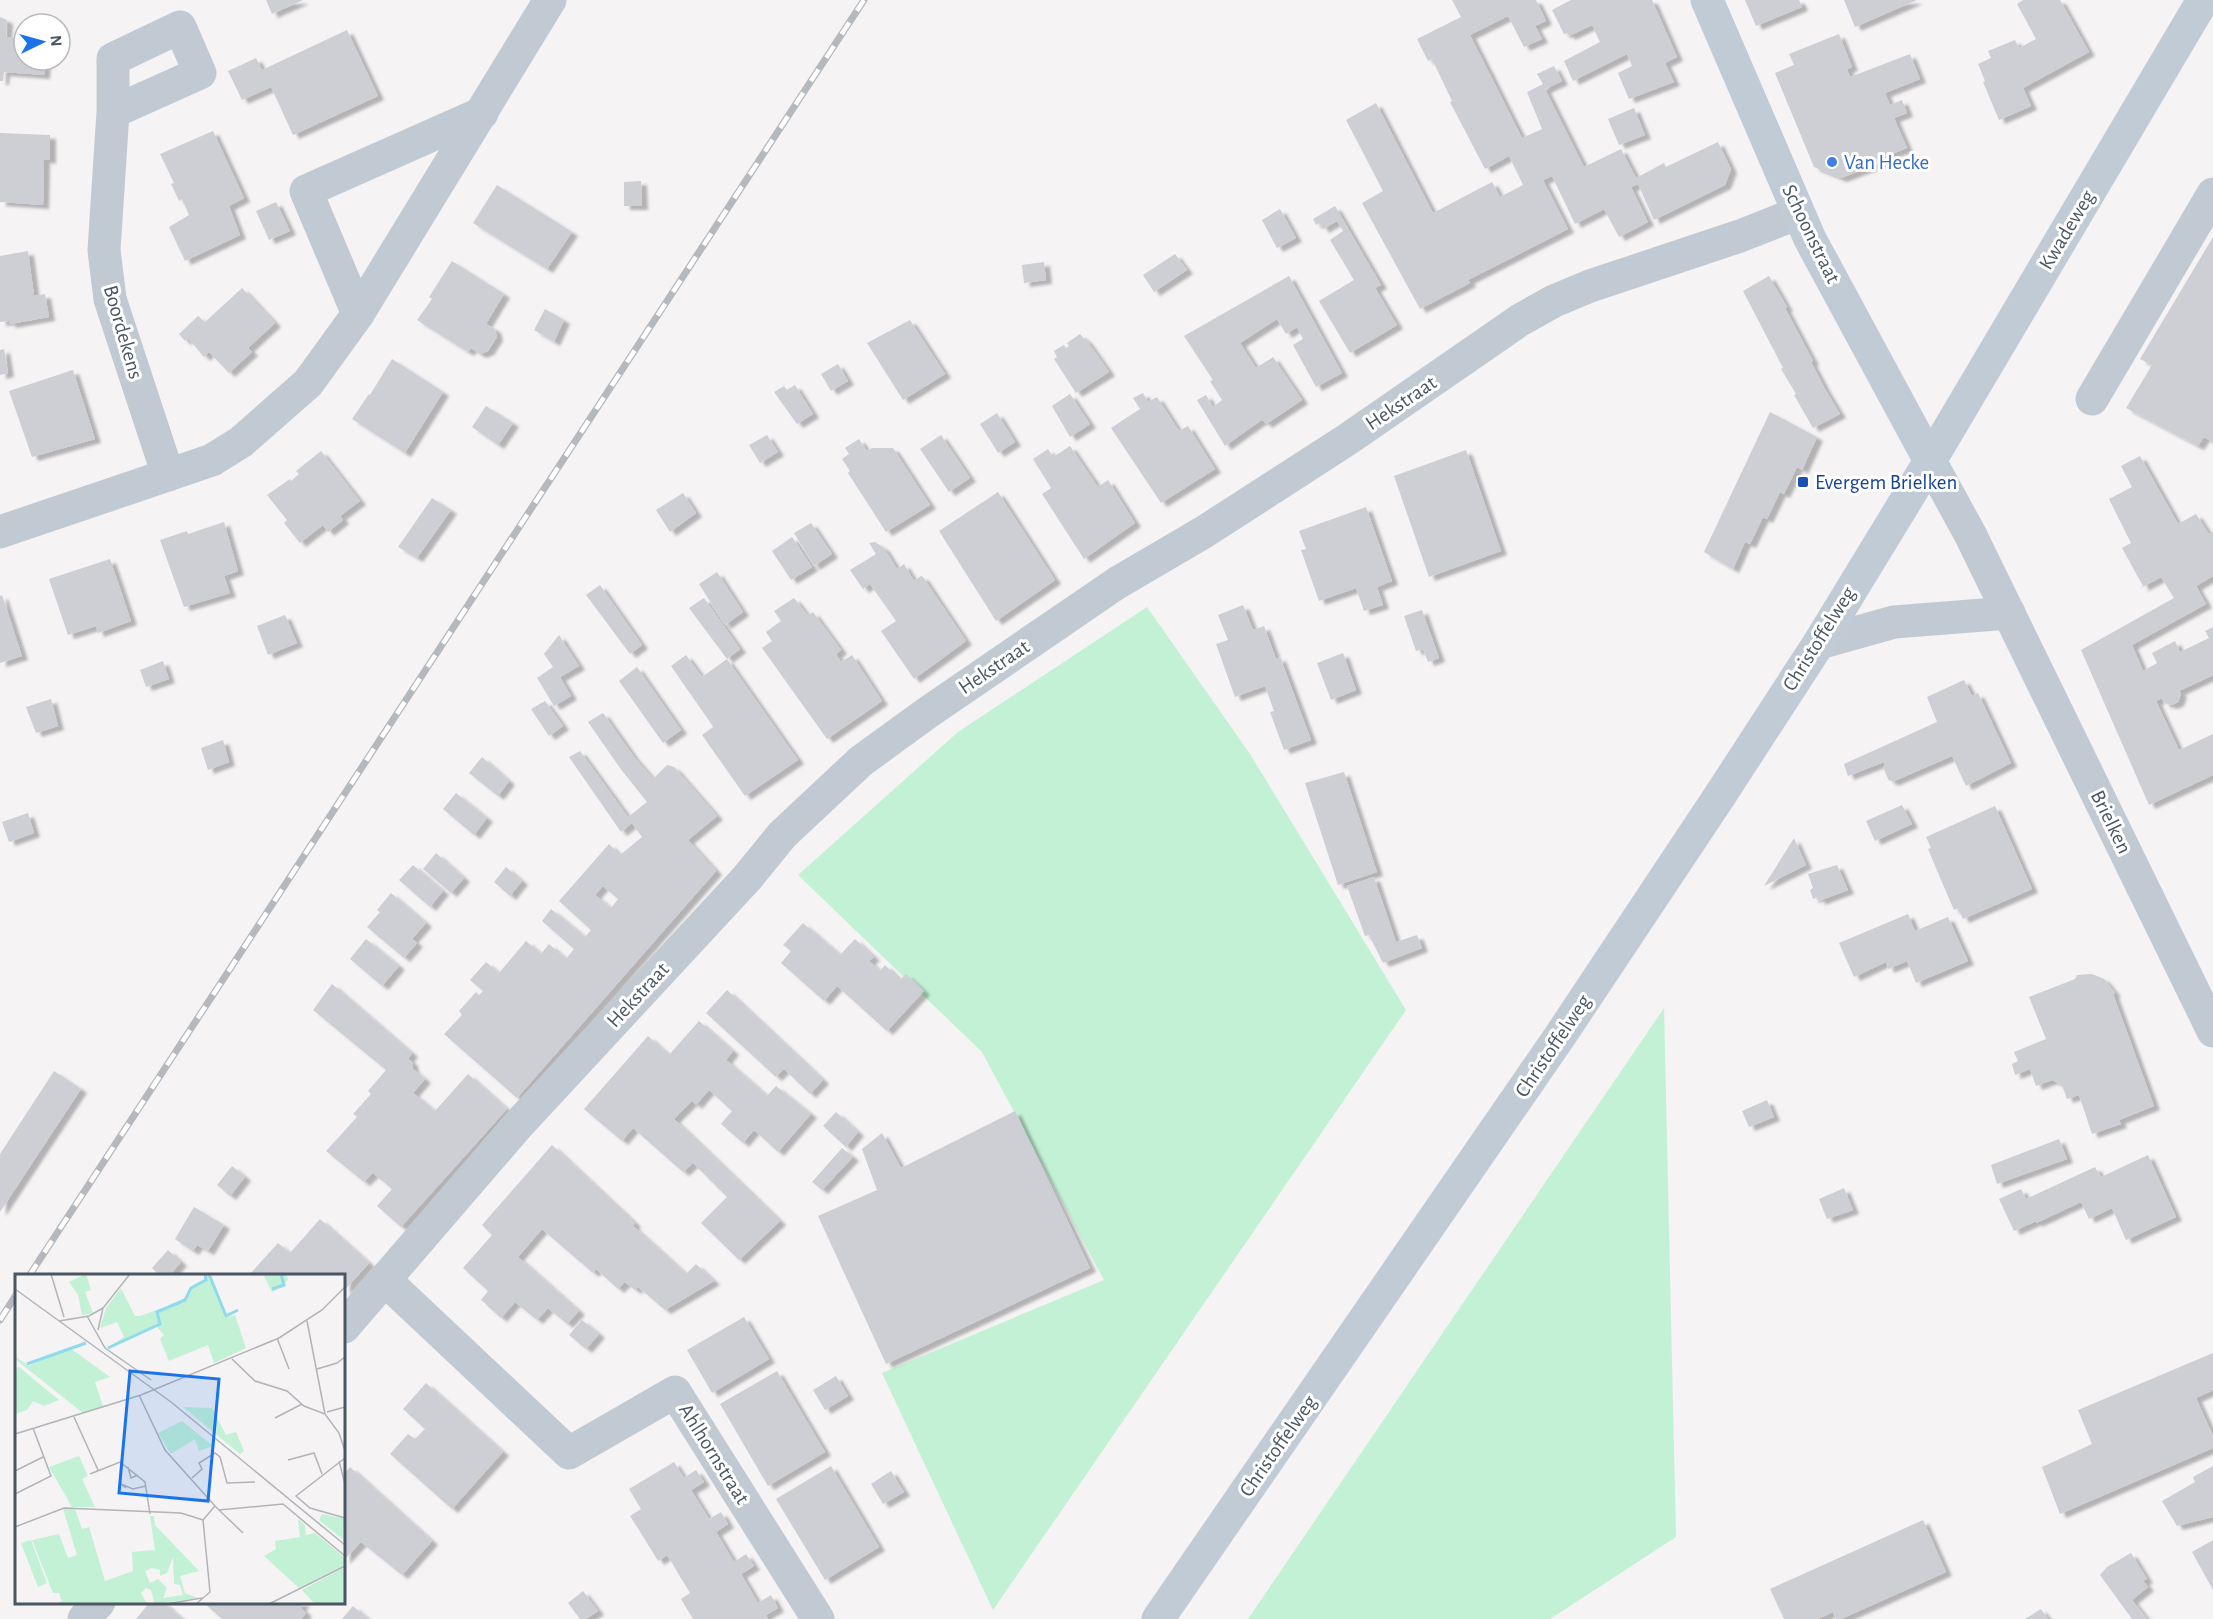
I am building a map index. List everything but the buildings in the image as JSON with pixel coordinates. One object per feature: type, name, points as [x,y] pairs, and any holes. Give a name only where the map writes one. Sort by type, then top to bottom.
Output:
[{"type":"main road","name":"Schoonstraat","points":[[1707,0],[1798,213],[1930,461]]},
{"type":"main road","name":"Kwadeweg","points":[[1930,461],[2204,0]]},
{"type":"main road","name":"Christoffelweg","points":[[1158,1619],[1560,1036],[1819,642],[1930,461]]},
{"type":"street","points":[[0,532],[212,460],[241,442],[308,383],[358,314],[550,0]]},
{"type":"street","name":"Boordekens","points":[[113,112],[104,250],[110,299],[168,475]]},
{"type":"street","points":[[358,314],[306,191],[482,112]]},
{"type":"street","points":[[2092,399],[2213,194]]},
{"type":"street","name":"Hekstraat","points":[[345,1326],[518,1125],[747,878],[782,835],[861,761],[927,712],[1117,583],[1204,532],[1348,439],[1520,320],[1554,301],[1590,286],[1740,236],[1798,213]]},
{"type":"street","name":"Brielken","points":[[1930,461],[1970,534],[2213,1031]]},
{"type":"street","points":[[1819,642],[1894,622],[2009,613]]},
{"type":"street","name":"Ahlhornstraat","points":[[385,1280],[569,1453],[675,1392],[818,1619]]},
{"type":"street","points":[[84,1619],[97,1604]]},
{"type":"green space","points":[[1147,607],[1250,754],[1406,1010],[993,1610],[882,1373],[1104,1280],[982,1052],[798,875],[958,732]]},
{"type":"green space","points":[[1664,1008],[1676,1537],[1550,1619],[1248,1619]]},
{"type":"railway","points":[[30,1274],[864,0]]},
{"type":"railway","points":[[0,1320],[15,1297]]},
{"type":"place","name":"Van Hecke","points":[[1832,162]]},
{"type":"place","name":"Evergem Brielken","points":[[1803,482]]}]
